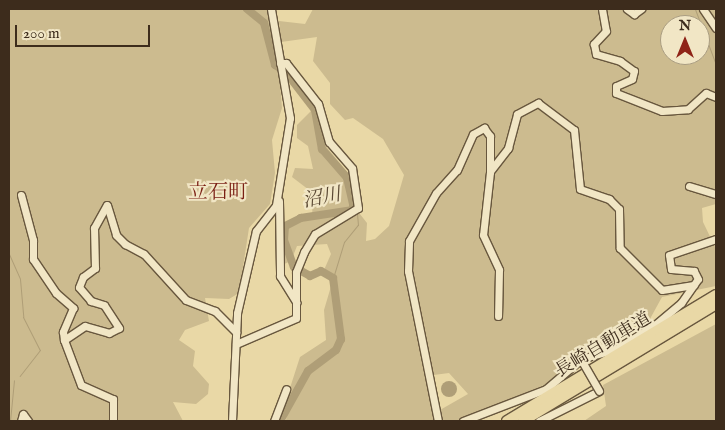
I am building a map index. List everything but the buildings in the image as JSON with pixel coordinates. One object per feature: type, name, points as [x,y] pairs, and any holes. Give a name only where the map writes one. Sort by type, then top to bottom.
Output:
[{"type":"highway","name":"長崎自動車道","points":[[506,421],[716,295]]},
{"type":"highway","name":"長崎自動車道","points":[[523,421],[716,304]]},
{"type":"street","points":[[271,9],[280,73],[290,118],[278,198],[280,276],[296,302]]},
{"type":"street","points":[[602,9],[606,31],[594,44],[596,54],[620,61],[634,71],[632,79],[616,86],[616,93],[662,111],[688,109],[706,93],[716,97]]},
{"type":"street","points":[[627,9],[634,14],[641,9]]},
{"type":"street","points":[[703,9],[716,28]]},
{"type":"street","points":[[236,344],[296,318],[297,269],[315,234],[358,208],[358,190],[352,168],[327,138],[318,104],[286,64],[280,63]]},
{"type":"street","points":[[490,172],[508,148],[517,114],[538,103],[574,130],[580,189],[609,198],[619,209],[620,248],[662,290],[694,285]]},
{"type":"street","points":[[438,421],[408,271],[410,237],[436,193],[454,176],[474,134],[481,128],[490,136],[490,172],[483,232],[499,270],[498,316]]},
{"type":"street","points":[[690,186],[716,194]]},
{"type":"street","points":[[21,195],[33,240],[33,259],[56,293],[73,308],[63,332],[80,385],[113,399],[113,421]]},
{"type":"street","points":[[232,421],[236,332],[256,231],[278,198]]},
{"type":"street","points":[[64,340],[85,326],[109,333],[119,328],[104,305],[91,301],[79,287],[82,277],[95,268],[94,228],[107,205],[116,235],[150,259],[186,300],[215,311],[236,332]]},
{"type":"street","points":[[463,421],[546,389],[582,361],[616,349],[656,324],[694,285],[698,274],[671,268],[669,255],[716,239]]},
{"type":"street","points":[[539,421],[600,391],[582,361]]},
{"type":"street","points":[[274,421],[286,389]]},
{"type":"street","points":[[21,421],[23,414],[28,421]]},
{"type":"shaded area","points":[[9,9],[274,9],[282,108],[272,140],[275,173],[270,204],[249,228],[239,293],[229,299],[205,298],[209,321],[185,330],[179,340],[195,351],[193,366],[209,384],[208,394],[196,404],[173,402],[183,421],[9,421]]},
{"type":"shaded area","points":[[313,9],[716,9],[716,204],[702,208],[703,222],[716,249],[716,286],[662,297],[645,328],[574,358],[549,383],[457,421],[286,421],[289,391],[300,357],[326,340],[324,310],[332,283],[324,270],[331,254],[327,244],[297,246],[291,261],[282,265],[281,227],[312,219],[313,193],[292,177],[295,168],[313,169],[308,146],[297,138],[297,125],[315,107],[324,144],[352,178],[356,209],[367,223],[366,241],[375,239],[389,226],[404,175],[383,139],[353,118],[345,120],[330,104],[330,83],[313,61],[317,37],[281,42],[279,21],[305,24]],"holes":[[[449,373],[468,394],[433,414],[426,376]]]},
{"type":"shaded area","points":[[716,324],[716,421],[584,421],[606,406],[603,385]]},
{"type":"shaded area","points":[[449,381],[457,389],[449,397],[441,389]]},
{"type":"waterway","name":"沼川","points":[[247,9],[264,23],[275,65],[285,71],[315,110],[322,149],[347,178],[353,203],[353,210],[301,218],[285,226],[284,240],[294,267],[310,276],[321,271],[333,278],[341,339],[336,350],[308,371],[280,421]]},
{"type":"waterway","points":[[695,9],[716,65]]},
{"type":"waterway","points":[[333,278],[344,242],[358,225],[357,213]]},
{"type":"waterway","points":[[9,254],[20,279],[23,317],[40,350],[20,376]]},
{"type":"waterway","points":[[10,421],[14,380]]},
{"type":"district","name":"立石町","points":[[218,192]]}]
